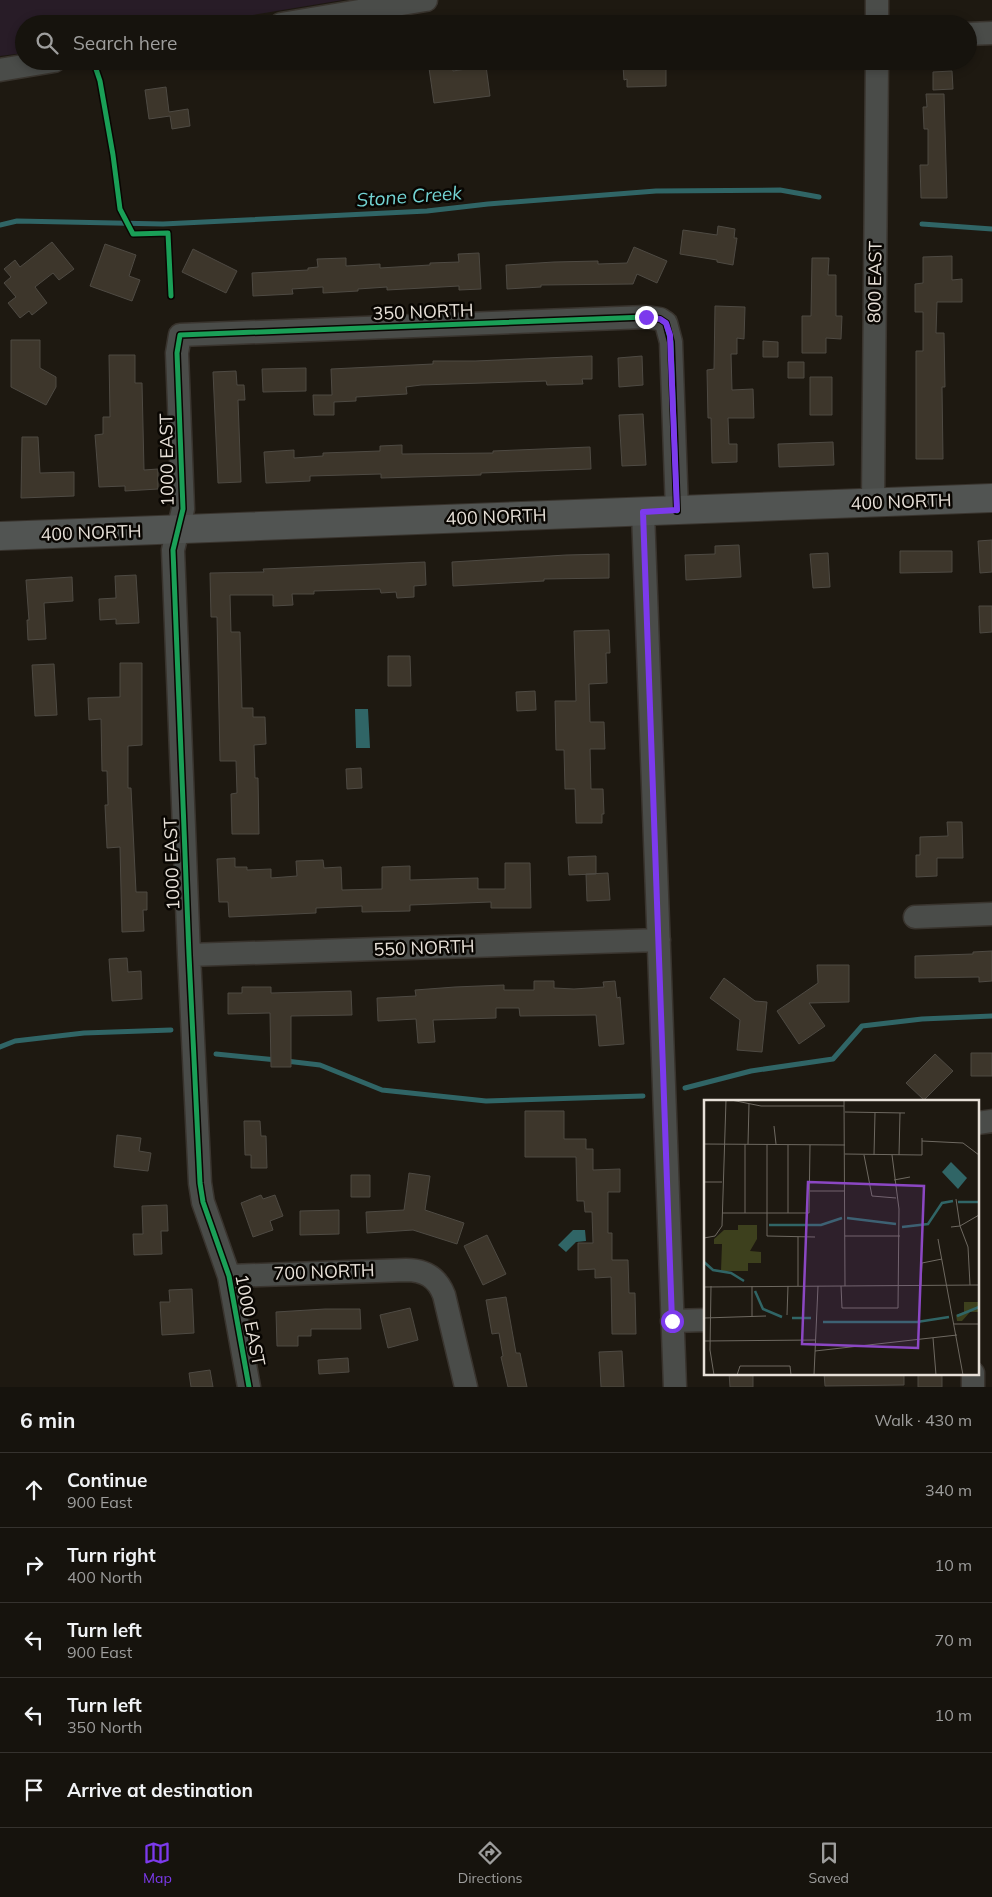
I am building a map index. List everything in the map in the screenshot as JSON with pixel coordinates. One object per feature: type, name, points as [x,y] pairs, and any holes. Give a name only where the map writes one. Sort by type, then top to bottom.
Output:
[{"type":"main road","name":"400 NORTH","points":[[0,536],[992,498]]},
{"type":"street","points":[[335,15],[426,0]]},
{"type":"street","points":[[877,0],[877,15]]},
{"type":"street","points":[[977,34],[992,33]]},
{"type":"street","points":[[0,70],[15,68]]},
{"type":"street","name":"800 EAST","points":[[873,503],[877,70]]},
{"type":"street","name":"350 NORTH","points":[[180,335],[646,317],[660,319],[666,323],[671,342],[677,510]]},
{"type":"street","name":"1000 EAST","points":[[180,335],[177,353],[183,509],[173,550],[189,955],[202,1193],[229,1276],[249,1387]]},
{"type":"street","points":[[643,512],[675,1387]]},
{"type":"street","points":[[915,917],[992,914]]},
{"type":"street","name":"550 NORTH","points":[[189,955],[659,940]]},
{"type":"street","name":"700 NORTH","points":[[229,1276],[419,1270],[430,1275],[442,1290],[466,1387]]},
{"type":"street","points":[[672,1321],[704,1320]]},
{"type":"street","points":[[973,1374],[973,1387]]},
{"type":"shaded area","points":[[0,0],[343,0],[253,15],[15,15],[15,54],[0,56]]},
{"type":"water","points":[[355,709],[368,709],[370,748],[356,748]]},
{"type":"water","points":[[573,1230],[585,1230],[586,1241],[576,1242],[566,1252],[558,1245]]},
{"type":"building","points":[[429,70],[487,70],[490,96],[434,103]]},
{"type":"building","points":[[623,70],[666,70],[666,86],[627,87],[627,79],[624,80]]},
{"type":"building","points":[[952,71],[953,89],[933,90],[933,72]]},
{"type":"building","points":[[166,87],[169,112],[188,109],[190,126],[172,129],[170,116],[149,119],[145,90]]},
{"type":"building","points":[[926,94],[944,94],[947,198],[921,198],[920,165],[928,165],[928,129],[924,129],[923,107],[927,107]]},
{"type":"building","points":[[718,226],[735,229],[734,238],[737,238],[733,265],[717,262],[717,260],[680,254],[683,230],[717,235]]},
{"type":"building","points":[[52,242],[74,269],[59,280],[53,273],[35,287],[47,303],[32,315],[29,311],[20,318],[8,303],[16,297],[4,283],[11,277],[4,269],[15,260],[20,267]]},
{"type":"building","points":[[105,244],[136,255],[129,276],[140,280],[132,301],[90,286]]},
{"type":"building","points":[[634,247],[667,261],[657,283],[637,274],[633,284],[541,285],[541,287],[507,289],[506,265],[598,261],[598,264],[627,263]]},
{"type":"building","points":[[193,249],[237,271],[226,293],[182,272]]},
{"type":"building","points":[[479,253],[481,289],[459,290],[459,286],[387,290],[387,287],[323,293],[323,287],[292,289],[293,294],[253,296],[252,273],[308,270],[308,268],[318,267],[317,259],[346,258],[346,266],[380,264],[380,268],[459,262],[458,254]]},
{"type":"building","points":[[952,256],[952,280],[962,279],[962,302],[937,302],[936,333],[944,333],[945,387],[942,387],[943,459],[916,459],[916,351],[923,351],[923,312],[915,312],[915,284],[923,283],[923,257]]},
{"type":"building","points":[[812,258],[829,258],[828,275],[836,275],[836,316],[842,316],[841,339],[826,338],[826,353],[802,353],[802,316],[811,316]]},
{"type":"building","points":[[715,306],[745,307],[744,339],[737,338],[737,354],[731,354],[732,390],[753,389],[754,418],[728,418],[729,444],[737,444],[737,462],[712,463],[711,418],[708,418],[707,370],[714,369]]},
{"type":"building","points":[[11,340],[40,340],[40,368],[56,377],[56,387],[46,405],[11,387]]},
{"type":"building","points":[[763,341],[778,342],[778,357],[763,357]]},
{"type":"building","points":[[109,355],[135,355],[135,383],[142,383],[144,470],[158,469],[158,489],[125,491],[125,486],[99,487],[95,435],[103,434],[103,417],[110,417]]},
{"type":"building","points":[[592,356],[592,379],[582,379],[583,384],[547,385],[546,381],[421,385],[406,387],[407,394],[356,397],[356,401],[334,402],[334,415],[314,415],[313,395],[332,395],[331,369],[433,364],[433,361]]},
{"type":"building","points":[[642,356],[643,385],[619,387],[618,358]]},
{"type":"building","points":[[788,362],[804,362],[804,378],[788,378]]},
{"type":"building","points":[[306,368],[306,391],[263,392],[262,369]]},
{"type":"building","points":[[236,371],[237,385],[244,385],[245,400],[238,400],[241,482],[218,483],[213,372]]},
{"type":"building","points":[[810,377],[832,377],[832,415],[810,415]]},
{"type":"building","points":[[643,414],[646,465],[622,466],[619,415]]},
{"type":"building","points":[[22,437],[38,437],[40,473],[74,472],[74,496],[21,498]]},
{"type":"building","points":[[833,442],[834,465],[779,467],[778,444]]},
{"type":"building","points":[[402,445],[402,454],[493,453],[493,451],[590,447],[591,469],[381,478],[381,474],[310,476],[310,481],[266,483],[264,452],[294,450],[294,458],[323,456],[323,453],[380,451],[380,446]]},
{"type":"building","points":[[992,540],[992,572],[980,573],[978,541]]},
{"type":"building","points":[[739,545],[741,577],[686,580],[685,555],[715,554],[715,546]]},
{"type":"building","points":[[900,551],[952,551],[952,572],[900,573]]},
{"type":"building","points":[[828,553],[830,587],[813,588],[810,554]]},
{"type":"building","points":[[609,554],[609,578],[544,579],[544,581],[453,586],[452,562]]},
{"type":"building","points":[[425,562],[426,585],[414,586],[414,597],[397,598],[396,592],[381,593],[380,589],[314,591],[314,594],[292,594],[293,605],[273,606],[273,595],[230,595],[231,632],[240,632],[242,708],[253,708],[253,717],[265,717],[266,744],[254,745],[255,778],[258,778],[259,834],[232,834],[231,794],[237,793],[236,761],[220,761],[217,617],[211,617],[210,573],[264,572],[263,569]]},
{"type":"building","points":[[136,575],[139,623],[116,624],[116,619],[100,620],[99,599],[116,598],[115,576]]},
{"type":"building","points":[[72,577],[73,601],[44,603],[46,639],[28,640],[27,620],[29,620],[26,580]]},
{"type":"building","points":[[979,606],[992,606],[992,632],[980,633]]},
{"type":"building","points":[[609,630],[610,653],[606,653],[607,683],[589,684],[590,722],[604,722],[605,749],[590,749],[591,789],[603,789],[604,814],[602,814],[602,823],[576,823],[575,789],[565,789],[564,750],[556,750],[555,701],[576,701],[574,631]]},
{"type":"building","points":[[388,656],[410,656],[411,686],[388,686]]},
{"type":"building","points":[[120,663],[142,663],[142,745],[128,746],[128,788],[131,788],[136,892],[147,892],[147,910],[143,910],[144,931],[122,932],[120,847],[107,848],[105,805],[108,805],[107,771],[102,771],[101,719],[89,720],[88,698],[120,697]]},
{"type":"building","points":[[54,664],[57,715],[35,716],[32,665]]},
{"type":"building","points":[[535,691],[536,710],[517,711],[516,692]]},
{"type":"building","points":[[361,768],[362,788],[347,789],[346,769]]},
{"type":"building","points":[[947,822],[962,822],[963,858],[937,858],[937,876],[916,877],[916,855],[920,855],[920,837],[948,836]]},
{"type":"building","points":[[596,856],[596,874],[569,875],[568,857]]},
{"type":"building","points":[[235,858],[235,867],[247,867],[247,870],[271,869],[271,878],[297,876],[296,861],[323,860],[324,868],[341,867],[342,890],[382,889],[382,867],[410,866],[410,880],[478,878],[478,889],[505,889],[505,863],[530,863],[531,908],[491,908],[491,902],[410,905],[410,911],[362,912],[362,906],[316,908],[316,913],[229,917],[228,902],[219,902],[217,859]]},
{"type":"building","points":[[608,873],[610,900],[587,901],[586,874]]},
{"type":"building","points":[[992,951],[992,981],[979,982],[979,977],[915,978],[915,956],[973,954],[973,952]]},
{"type":"building","points":[[127,958],[128,972],[141,971],[142,999],[112,1001],[109,959]]},
{"type":"building","points":[[817,965],[849,965],[849,1002],[809,1003],[825,1026],[799,1044],[777,1011],[818,983]]},
{"type":"building","points":[[724,978],[755,1001],[767,1002],[762,1052],[737,1050],[740,1020],[710,998]]},
{"type":"building","points":[[534,981],[554,981],[554,988],[574,989],[604,987],[603,982],[615,981],[617,998],[620,997],[624,1044],[599,1046],[596,1015],[520,1016],[519,1008],[496,1008],[496,1018],[433,1020],[435,1042],[418,1043],[416,1019],[378,1021],[377,998],[416,996],[415,990],[455,987],[504,985],[504,990],[534,990]]},
{"type":"building","points":[[242,987],[271,987],[271,993],[351,991],[352,1015],[291,1016],[291,1067],[271,1067],[270,1013],[228,1014],[228,993],[242,993]]},
{"type":"building","points":[[971,1053],[992,1053],[992,1076],[971,1076]]},
{"type":"building","points":[[935,1054],[953,1071],[924,1100],[906,1083]]},
{"type":"building","points":[[525,1111],[564,1111],[564,1139],[586,1139],[586,1149],[593,1149],[593,1170],[620,1169],[620,1192],[608,1192],[608,1233],[612,1233],[612,1260],[628,1260],[629,1293],[635,1293],[636,1334],[612,1334],[611,1277],[595,1278],[595,1269],[578,1270],[578,1243],[593,1243],[592,1212],[585,1212],[584,1201],[577,1201],[576,1157],[525,1157]]},
{"type":"building","points":[[244,1121],[260,1121],[261,1136],[266,1136],[267,1168],[251,1168],[251,1155],[245,1155]]},
{"type":"building","points":[[117,1135],[141,1138],[139,1151],[151,1153],[148,1171],[114,1167]]},
{"type":"building","points":[[409,1173],[430,1176],[425,1210],[464,1223],[457,1244],[413,1230],[367,1233],[366,1212],[404,1210]]},
{"type":"building","points":[[351,1175],[370,1175],[370,1197],[351,1197]]},
{"type":"building","points":[[261,1195],[263,1199],[275,1195],[283,1216],[270,1221],[273,1230],[253,1237],[241,1203]]},
{"type":"building","points":[[167,1205],[168,1231],[161,1231],[162,1254],[134,1255],[133,1234],[143,1234],[142,1206]]},
{"type":"building","points":[[339,1210],[339,1234],[300,1235],[300,1211]]},
{"type":"building","points":[[487,1235],[506,1274],[483,1285],[464,1246]]},
{"type":"building","points":[[192,1289],[194,1333],[162,1335],[160,1302],[170,1302],[169,1290]]},
{"type":"building","points":[[506,1297],[516,1353],[520,1353],[527,1387],[508,1387],[501,1357],[503,1356],[499,1333],[492,1334],[486,1300]]},
{"type":"building","points":[[410,1308],[418,1340],[388,1348],[380,1315]]},
{"type":"building","points":[[360,1309],[361,1329],[311,1329],[311,1336],[298,1336],[298,1346],[277,1346],[276,1312]]},
{"type":"building","points":[[622,1351],[624,1387],[601,1387],[599,1352]]},
{"type":"building","points":[[348,1358],[349,1372],[319,1374],[318,1360]]},
{"type":"building","points":[[210,1370],[213,1387],[191,1387],[189,1373]]},
{"type":"building","points":[[729,1374],[753,1374],[753,1387],[730,1387]]},
{"type":"building","points":[[824,1374],[904,1374],[904,1385],[825,1386]]},
{"type":"building","points":[[918,1374],[942,1374],[942,1387],[918,1387]]},
{"type":"waterway","name":"Stone Creek","points":[[0,225],[17,221],[163,224],[427,211],[488,204],[656,191],[780,190],[819,197]]},
{"type":"waterway","name":"Stone Creek","points":[[922,224],[992,229]]},
{"type":"waterway","points":[[685,1088],[751,1071],[833,1059],[862,1026],[922,1019],[992,1016]]},
{"type":"waterway","points":[[0,1047],[15,1041],[84,1033],[171,1030]]},
{"type":"waterway","points":[[216,1054],[277,1060]]},
{"type":"waterway","points":[[286,1061],[320,1065],[382,1090],[486,1101],[643,1096]]},
{"type":"cycle path","points":[[96,70],[113,155],[120,209],[133,234],[168,233],[171,296]]},
{"type":"cycle path","points":[[249,1387],[229,1276],[203,1202],[200,1183],[173,550],[183,509],[177,353],[180,335],[646,317],[660,319],[666,323],[671,342],[677,511]]},
{"type":"route","points":[[646,317],[660,319],[666,323],[670,335],[677,510],[643,512],[672,1321]]}]
